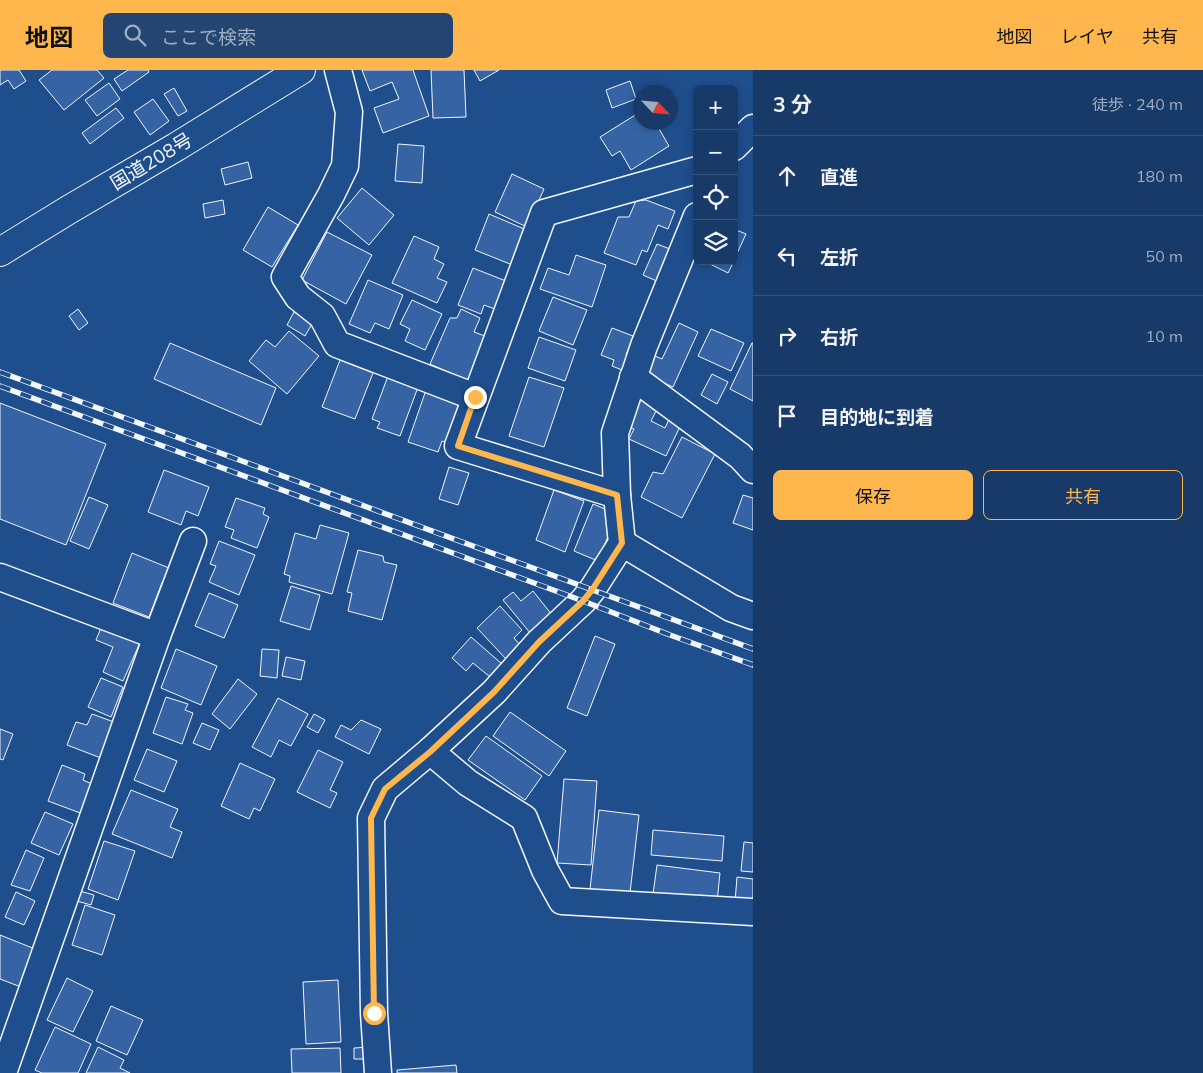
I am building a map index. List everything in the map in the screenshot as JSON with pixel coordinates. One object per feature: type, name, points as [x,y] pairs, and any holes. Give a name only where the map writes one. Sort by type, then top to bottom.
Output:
[{"type":"highway","name":"国道208号","points":[[0,252],[301,70]]},
{"type":"street","points":[[338,70],[349,112],[345,166],[331,196],[285,277],[298,297],[322,316],[337,344],[475,397]]},
{"type":"street","points":[[738,144],[753,128]]},
{"type":"street","points":[[617,495],[458,446],[544,214],[693,171]]},
{"type":"street","points":[[378,1073],[374,1013],[371,818],[385,789],[430,752],[494,692],[539,642],[583,601],[622,543],[617,495],[615,432],[644,346],[695,220]]},
{"type":"street","points":[[633,377],[740,456],[753,470]]},
{"type":"street","points":[[3,1073],[157,636],[193,541]]},
{"type":"street","points":[[622,543],[731,608],[753,616]]},
{"type":"street","points":[[0,577],[157,636]]},
{"type":"street","points":[[430,752],[468,783],[524,818],[545,870],[562,901],[753,912]]},
{"type":"building","points":[[0,70],[19,70],[26,81],[14,89],[8,80],[0,85]]},
{"type":"building","points":[[52,70],[97,70],[104,78],[64,110],[39,80]]},
{"type":"building","points":[[128,70],[148,70],[149,72],[122,91],[114,79]]},
{"type":"building","points":[[362,70],[413,70],[429,116],[383,133],[374,108],[399,99],[392,82],[370,91]]},
{"type":"building","points":[[431,70],[464,70],[466,117],[433,118]]},
{"type":"building","points":[[474,70],[499,70],[480,81]]},
{"type":"building","points":[[630,81],[633,90],[633,100],[612,108],[606,90]]},
{"type":"building","points":[[109,83],[120,99],[97,116],[85,100]]},
{"type":"building","points":[[174,88],[187,111],[178,116],[164,94]]},
{"type":"building","points":[[153,99],[169,121],[150,135],[134,112]]},
{"type":"building","points":[[116,108],[124,118],[90,144],[82,133]]},
{"type":"building","points":[[633,116],[633,130],[660,130],[669,146],[631,170],[620,151],[612,156],[600,137]]},
{"type":"building","points":[[398,144],[424,146],[422,183],[395,181]]},
{"type":"building","points":[[248,162],[252,178],[225,185],[221,169]]},
{"type":"building","points":[[512,174],[544,189],[527,227],[495,212]]},
{"type":"building","points":[[362,188],[394,215],[369,245],[337,218]]},
{"type":"building","points":[[223,200],[225,214],[205,218],[203,204]]},
{"type":"building","points":[[646,200],[675,211],[668,229],[658,225],[647,252],[642,250],[636,265],[604,253],[618,217],[629,217],[636,201]]},
{"type":"building","points":[[268,207],[298,225],[272,267],[243,250]]},
{"type":"building","points":[[489,214],[529,231],[515,266],[475,250]]},
{"type":"building","points":[[738,231],[746,234],[738,251]]},
{"type":"building","points":[[327,232],[372,255],[346,304],[302,280]]},
{"type":"building","points":[[414,236],[439,247],[434,259],[444,264],[437,278],[447,282],[437,303],[392,283]]},
{"type":"building","points":[[657,244],[675,251],[661,283],[643,275]]},
{"type":"building","points":[[576,255],[606,265],[592,307],[540,289],[548,268],[569,275]]},
{"type":"building","points":[[712,265],[732,265],[728,273]]},
{"type":"building","points":[[473,268],[511,283],[500,311],[484,305],[481,314],[458,305]]},
{"type":"building","points":[[368,280],[403,295],[389,329],[375,323],[370,333],[349,324]]},
{"type":"building","points":[[553,297],[587,310],[573,345],[539,331]]},
{"type":"building","points":[[412,300],[442,314],[425,350],[405,341],[410,329],[400,324]]},
{"type":"building","points":[[78,309],[88,323],[79,330],[69,316]]},
{"type":"building","points":[[461,309],[480,318],[474,332],[490,338],[471,382],[430,364],[450,318],[457,318]]},
{"type":"building","points":[[294,312],[313,322],[305,336],[287,325]]},
{"type":"building","points":[[679,323],[698,332],[673,387],[646,375],[655,356],[662,359]]},
{"type":"building","points":[[612,328],[633,336],[626,355],[633,358],[627,372],[612,366],[614,360],[601,355]]},
{"type":"building","points":[[711,329],[744,343],[731,371],[698,356]]},
{"type":"building","points":[[289,331],[319,356],[287,394],[249,361],[266,340],[275,347]]},
{"type":"building","points":[[539,337],[576,350],[565,381],[528,368]]},
{"type":"building","points":[[170,343],[276,388],[261,425],[154,379]]},
{"type":"building","points":[[753,343],[753,401],[730,389]]},
{"type":"building","points":[[340,360],[373,373],[355,419],[322,407]]},
{"type":"building","points":[[712,374],[728,382],[717,404],[701,395]]},
{"type":"building","points":[[388,376],[418,387],[400,436],[377,428],[380,422],[372,419]]},
{"type":"building","points":[[529,377],[564,388],[544,447],[509,436]]},
{"type":"building","points":[[426,390],[456,400],[457,405],[463,407],[451,444],[442,441],[438,452],[408,442]]},
{"type":"building","points":[[636,397],[658,407],[651,421],[665,428],[672,413],[684,418],[666,456],[629,439],[634,429],[629,427]]},
{"type":"building","points":[[0,403],[106,444],[66,545],[0,519]]},
{"type":"building","points":[[682,437],[715,454],[682,518],[641,497],[653,472],[663,474]]},
{"type":"building","points":[[449,467],[469,473],[458,505],[439,499]]},
{"type":"building","points":[[164,470],[209,487],[198,516],[186,511],[181,525],[148,512]]},
{"type":"building","points":[[554,490],[584,501],[565,552],[536,540]]},
{"type":"building","points":[[743,495],[753,498],[753,530],[733,523]]},
{"type":"building","points":[[89,497],[108,505],[89,549],[70,541]]},
{"type":"building","points":[[236,498],[265,508],[263,514],[269,517],[257,548],[231,538],[234,530],[225,527]]},
{"type":"building","points":[[593,504],[617,514],[598,561],[574,551]]},
{"type":"building","points":[[320,525],[349,533],[332,594],[289,582],[290,576],[284,574],[295,533],[316,539]]},
{"type":"building","points":[[219,541],[255,555],[239,595],[209,582],[216,566],[210,564]]},
{"type":"building","points":[[358,550],[383,556],[384,562],[397,565],[382,620],[348,611],[352,593],[347,592]]},
{"type":"building","points":[[132,553],[174,570],[168,585],[162,583],[149,617],[113,603]]},
{"type":"building","points":[[291,586],[320,595],[310,630],[280,621]]},
{"type":"building","points":[[533,591],[556,620],[531,634],[503,600],[513,592],[521,601]]},
{"type":"building","points":[[209,593],[238,605],[224,638],[195,626]]},
{"type":"building","points":[[500,606],[522,630],[514,638],[521,646],[506,659],[477,628]]},
{"type":"building","points":[[104,621],[142,638],[123,681],[103,672],[113,647],[96,640]]},
{"type":"building","points":[[595,636],[615,644],[587,716],[567,708]]},
{"type":"building","points":[[471,637],[502,664],[490,677],[473,663],[466,671],[452,658]]},
{"type":"building","points":[[176,649],[217,666],[201,705],[161,688]]},
{"type":"building","points":[[262,649],[279,650],[277,678],[260,676]]},
{"type":"building","points":[[286,657],[305,661],[301,680],[282,676]]},
{"type":"building","points":[[101,678],[123,687],[111,717],[88,707]]},
{"type":"building","points":[[238,679],[257,694],[230,729],[212,714]]},
{"type":"building","points":[[166,697],[188,704],[185,710],[193,713],[182,744],[153,733]]},
{"type":"building","points":[[278,698],[308,714],[291,746],[279,740],[271,757],[252,747]]},
{"type":"building","points":[[510,712],[566,751],[549,776],[493,736]]},
{"type":"building","points":[[92,714],[114,722],[101,758],[67,745],[76,722],[87,725]]},
{"type":"building","points":[[314,714],[325,720],[318,733],[307,727]]},
{"type":"building","points":[[361,720],[381,729],[369,754],[335,737],[341,725],[351,730]]},
{"type":"building","points":[[202,723],[219,730],[210,750],[193,743]]},
{"type":"building","points":[[0,729],[13,734],[3,760],[0,759]]},
{"type":"building","points":[[486,736],[542,776],[525,800],[468,760]]},
{"type":"building","points":[[147,749],[177,761],[164,792],[134,780]]},
{"type":"building","points":[[318,750],[343,762],[330,790],[337,793],[330,808],[297,792]]},
{"type":"building","points":[[240,763],[275,779],[260,811],[254,808],[249,819],[221,806]]},
{"type":"building","points":[[62,765],[85,774],[83,780],[94,785],[83,814],[48,801]]},
{"type":"building","points":[[564,779],[597,781],[591,865],[557,863]]},
{"type":"building","points":[[131,790],[178,809],[170,827],[182,832],[172,858],[112,834]]},
{"type":"building","points":[[599,810],[639,815],[630,893],[590,889]]},
{"type":"building","points":[[45,812],[73,824],[59,855],[31,843]]},
{"type":"building","points":[[653,830],[724,836],[722,861],[651,855]]},
{"type":"building","points":[[104,841],[135,851],[118,900],[88,889]]},
{"type":"building","points":[[744,842],[753,843],[753,872],[741,871]]},
{"type":"building","points":[[26,850],[44,858],[30,891],[11,885]]},
{"type":"building","points":[[657,865],[720,873],[717,902],[653,894]]},
{"type":"building","points":[[737,877],[753,879],[753,903],[735,902]]},
{"type":"building","points":[[76,890],[94,895],[91,905],[73,900]]},
{"type":"building","points":[[16,892],[35,901],[24,925],[5,917]]},
{"type":"building","points":[[85,905],[115,915],[102,955],[72,945]]},
{"type":"building","points":[[0,935],[35,949],[21,987],[0,979]]},
{"type":"building","points":[[67,978],[93,991],[73,1032],[47,1020]]},
{"type":"building","points":[[338,980],[341,1042],[306,1044],[303,982]]},
{"type":"building","points":[[111,1006],[143,1020],[127,1055],[96,1041]]},
{"type":"building","points":[[55,1027],[91,1044],[78,1073],[42,1073],[35,1070]]},
{"type":"building","points":[[98,1047],[124,1060],[120,1068],[130,1073],[86,1073]]},
{"type":"building","points":[[370,1047],[370,1059],[354,1059],[354,1048]]},
{"type":"building","points":[[340,1048],[341,1073],[292,1073],[291,1049]]},
{"type":"building","points":[[456,1065],[457,1073],[397,1073],[397,1070]]},
{"type":"railway","points":[[0,372],[753,649]]},
{"type":"railway","points":[[0,386],[753,665]]},
{"type":"route","points":[[374,1013],[371,818],[385,789],[430,752],[494,692],[539,642],[583,601],[622,543],[617,495],[458,446],[475,397]]}]
